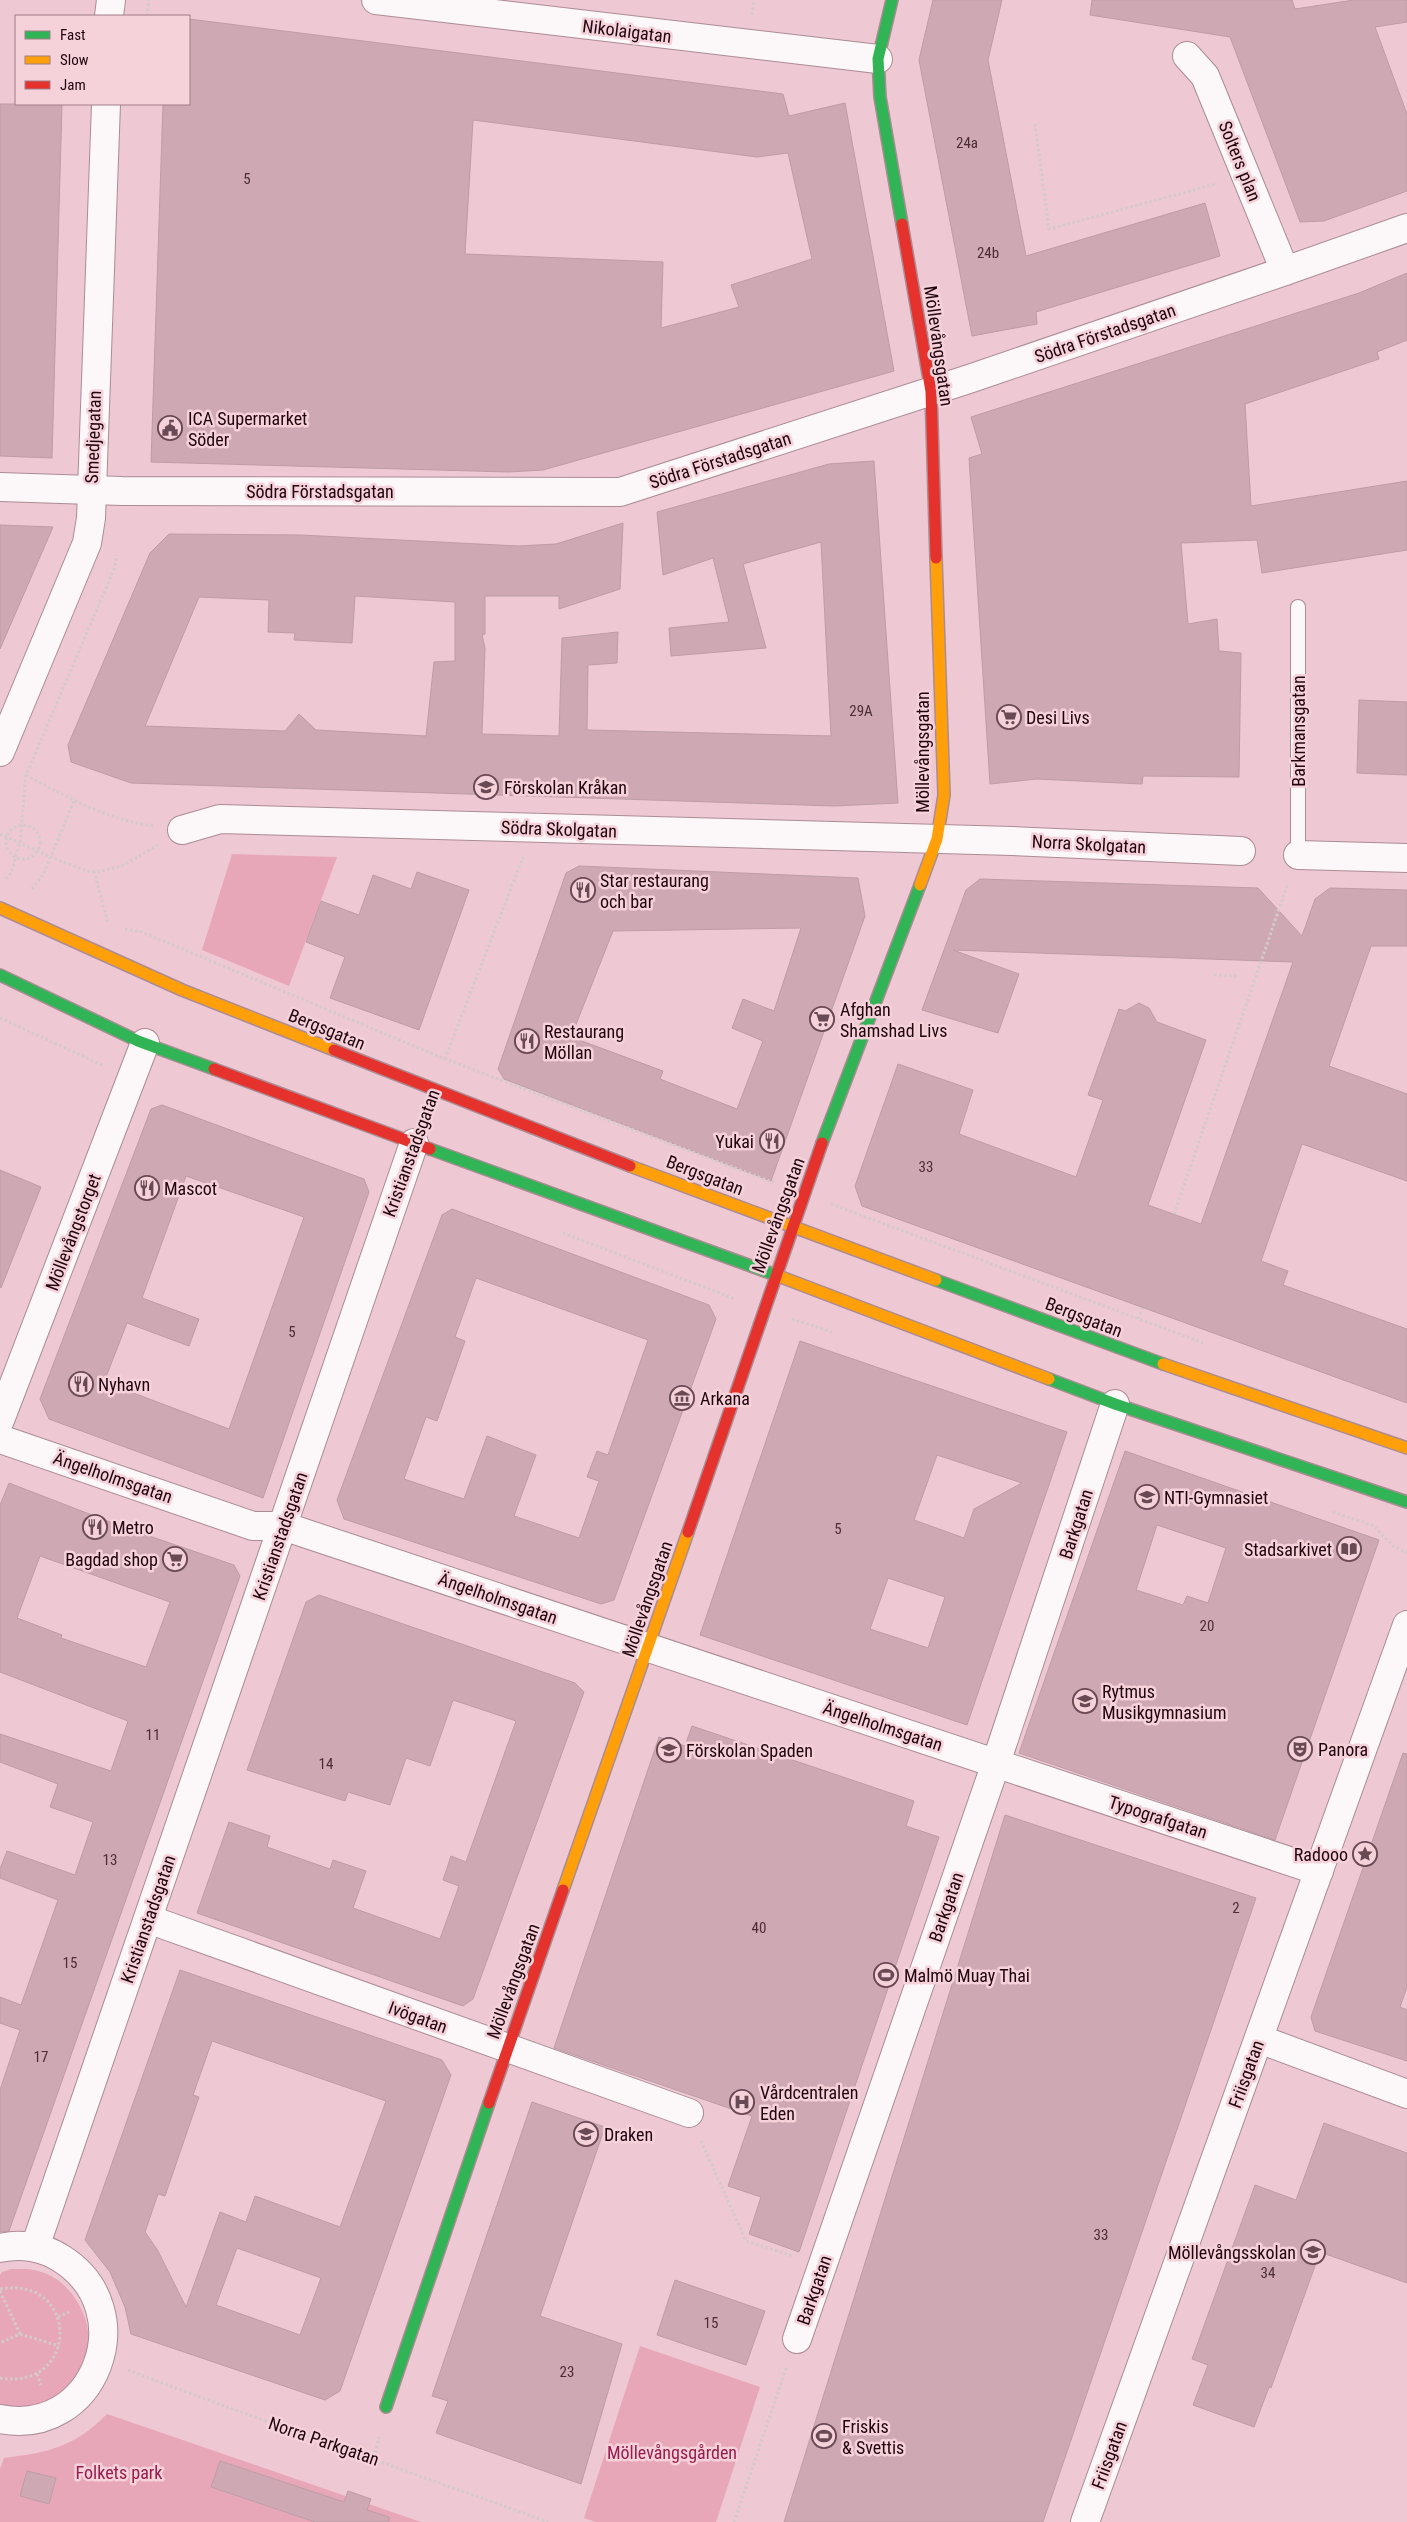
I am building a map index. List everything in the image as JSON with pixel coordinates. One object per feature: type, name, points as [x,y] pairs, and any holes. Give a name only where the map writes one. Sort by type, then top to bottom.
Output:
[{"type":"street","points":[[109,15],[110,0]]},
{"type":"street","name":"Nikolaigatan","points":[[376,0],[878,59]]},
{"type":"street","name":"Möllevångsgatan","points":[[386,2407],[507,2049],[648,1649],[792,1226],[937,840],[944,795],[931,391],[880,97],[878,59],[892,0]]},
{"type":"street","name":"Solters plan","points":[[1187,56],[1205,76],[1286,271]]},
{"type":"street","name":"Smedjegatan","points":[[0,752],[87,543],[91,518],[106,105]]},
{"type":"street","name":"Södra Förstadsgatan","points":[[0,486],[91,490],[620,492],[931,391],[1407,228]]},
{"type":"street","name":"Södra Skolgatan","points":[[182,830],[220,820],[937,840]]},
{"type":"street","name":"Norra Skolgatan","points":[[937,840],[1022,841],[1241,851]]},
{"type":"street","points":[[1298,854],[1407,858]]},
{"type":"street","name":"Bergsgatan","points":[[0,908],[182,990],[433,1090],[1133,1354],[1407,1448]]},
{"type":"street","points":[[0,975],[145,1043],[775,1275],[1115,1404],[1407,1502]]},
{"type":"street","name":"Möllevångstorget","points":[[0,1420],[145,1043]]},
{"type":"street","name":"Kristianstadsgatan","points":[[35,2247],[414,1143]]},
{"type":"street","name":"Barkgatan","points":[[797,2339],[996,1763],[1115,1404]]},
{"type":"street","name":"Ängelholmsgatan","points":[[0,1439],[254,1526],[283,1526],[648,1649],[996,1763]]},
{"type":"street","name":"Friisgatan","points":[[1085,2522],[1407,1626]]},
{"type":"street","name":"Typografgatan","points":[[996,1763],[1319,1871]]},
{"type":"street","name":"Ivögatan","points":[[148,1919],[688,2113]]},
{"type":"street","points":[[1259,2039],[1407,2094]]},
{"type":"street","points":[[0,2248],[12,2245],[35,2247],[55,2254],[72,2265],[87,2280],[97,2298],[103,2318],[104,2339],[100,2360],[92,2378],[80,2394],[65,2406],[48,2416],[28,2420],[0,2419]]},
{"type":"lane","name":"Barkmansgatan","points":[[1298,607],[1298,854]]},
{"type":"path","points":[[147,15],[149,0]]},
{"type":"path","points":[[1035,124],[1049,229],[1246,176]]},
{"type":"path","points":[[11,873],[20,842],[26,775],[115,567],[118,548]]},
{"type":"path","points":[[26,775],[74,801],[138,824],[182,830]]},
{"type":"path","points":[[30,892],[44,873],[74,801]]},
{"type":"path","points":[[21,825],[32,827],[39,835],[38,850],[30,857],[16,857],[8,851],[7,836],[12,828],[21,825]]},
{"type":"path","name":"Kristianstadsgatan","points":[[433,1090],[534,829]]},
{"type":"path","points":[[0,834],[51,857],[94,871],[122,866],[182,830]]},
{"type":"path","points":[[1174,1214],[1298,854]]},
{"type":"path","points":[[94,871],[109,926],[104,925]]},
{"type":"path","points":[[117,928],[142,932],[445,1059],[1210,1346]]},
{"type":"path","points":[[1214,975],[1237,976]]},
{"type":"path","points":[[72,1052],[75,1045]]},
{"type":"path","points":[[1138,1319],[1142,1308]]},
{"type":"path","points":[[688,2113],[746,2241],[822,2266]]},
{"type":"path","points":[[0,2378],[15,2380],[37,2374],[53,2360],[59,2346],[61,2332],[58,2317],[51,2305],[41,2294],[28,2288],[13,2287],[0,2290],[20,2334]]},
{"type":"path","points":[[0,2343],[20,2334],[59,2346]]},
{"type":"path","name":"Barkgatan","points":[[734,2522],[797,2339]]},
{"type":"path","name":"Norra Parkgatan","points":[[100,2360],[243,2414],[374,2458],[548,2522]]},
{"type":"green space","points":[[232,854],[337,857],[289,986],[202,950]]},
{"type":"green space","points":[[11,2269],[26,2269],[47,2274],[67,2288],[78,2303],[87,2324],[89,2345],[84,2364],[75,2381],[61,2394],[43,2403],[23,2407],[0,2404],[0,2275],[2,2272]]},
{"type":"green space","name":"Möllevångsgården","points":[[640,2346],[760,2387],[716,2522],[596,2522],[584,2518]]},
{"type":"green space","name":"Folkets park","points":[[107,2414],[421,2522],[0,2522],[0,2469],[4,2458],[60,2446],[83,2434]]},
{"type":"building","points":[[933,0],[1002,0],[988,60],[1026,256],[1205,203],[1220,256],[1036,312],[1037,324],[972,336],[919,60]]},
{"type":"building","points":[[1092,0],[1292,0],[1295,9],[1354,0],[1407,0],[1407,22],[1375,27],[1407,114],[1407,191],[1324,221],[1300,222],[1230,37],[1090,15]]},
{"type":"building","points":[[190,19],[783,94],[789,116],[845,103],[894,371],[543,470],[509,472],[151,462],[163,105],[190,105]],"holes":[[[473,120],[757,157],[788,153],[812,259],[731,285],[739,307],[661,328],[663,262],[465,254]]]},
{"type":"building","points":[[0,104],[62,105],[52,458],[0,456]]},
{"type":"building","points":[[1407,273],[1407,340],[1377,352],[1379,359],[1245,404],[1251,506],[1407,481],[1407,550],[1262,573],[1257,540],[1181,543],[1188,624],[1217,619],[1219,651],[1241,653],[1239,777],[1143,776],[1142,784],[1037,779],[990,784],[969,458],[982,454],[971,417],[1359,293]]},
{"type":"building","points":[[874,461],[898,803],[834,806],[131,783],[71,762],[68,745],[150,553],[169,534],[301,535],[518,546],[556,544],[623,523],[620,589],[559,609],[559,596],[485,596],[485,634],[482,635],[485,648],[482,734],[559,736],[562,638],[618,632],[617,663],[588,665],[587,730],[831,736],[821,542],[743,564],[766,648],[671,656],[669,628],[729,622],[713,558],[663,575],[657,512],[829,464]],"holes":[[[355,596],[455,602],[455,661],[434,662],[426,736],[316,730],[299,714],[285,731],[145,726],[199,597],[269,600],[268,632],[295,633],[294,640],[352,643]]]},
{"type":"building","points":[[0,525],[53,527],[0,649]]},
{"type":"building","points":[[1359,700],[1407,702],[1407,775],[1357,773]]},
{"type":"building","points":[[579,866],[858,878],[865,916],[771,1181],[504,1079],[498,1069],[566,873]],"holes":[[[801,928],[774,1011],[743,999],[732,1028],[763,1041],[737,1109],[660,1079],[663,1071],[571,1037],[613,931]]]},
{"type":"building","points":[[417,872],[469,890],[419,1030],[330,998],[345,957],[306,942],[321,901],[359,915],[373,875],[411,889]]},
{"type":"building","points":[[980,879],[1258,888],[1302,936],[1315,899],[1330,888],[1407,890],[1407,946],[1371,946],[1329,1066],[1407,1094],[1407,1181],[1302,1144],[1261,1261],[1288,1271],[1283,1285],[1407,1329],[1407,1403],[862,1206],[855,1186],[898,1064],[973,1090],[959,1134],[1076,1177],[1103,1100],[1088,1095],[1119,1009],[1125,1011],[1139,1003],[1149,1008],[1157,1022],[1206,1040],[1148,1205],[1201,1224],[1293,962],[953,950],[1019,974],[998,1033],[922,1010],[966,890]]},
{"type":"building","points":[[162,1105],[364,1179],[369,1192],[263,1498],[49,1419],[40,1399],[151,1109]],"holes":[[[186,1176],[304,1217],[229,1429],[104,1382],[127,1323],[189,1346],[199,1319],[142,1298]]]},
{"type":"building","points":[[0,1170],[41,1187],[1,1288],[0,1287]]},
{"type":"building","points":[[452,1209],[709,1305],[716,1319],[614,1600],[601,1604],[344,1519],[337,1500],[442,1215]],"holes":[[[476,1278],[648,1340],[608,1455],[597,1451],[587,1477],[599,1481],[579,1538],[514,1516],[536,1455],[487,1436],[464,1499],[404,1479],[426,1417],[437,1421],[465,1341],[455,1337]]]},
{"type":"building","points":[[800,1341],[1067,1432],[967,1725],[700,1635]],"holes":[[[937,1455],[1022,1483],[974,1509],[964,1538],[914,1520]],[[888,1578],[945,1597],[928,1648],[870,1629]]]},
{"type":"building","points":[[1125,1451],[1379,1540],[1275,1840],[1019,1753]],"holes":[[[1157,1525],[1226,1548],[1208,1603],[1187,1596],[1183,1605],[1136,1590]]]},
{"type":"building","points":[[9,1483],[123,1527],[234,1565],[240,1576],[9,2231],[0,2232],[0,2090],[20,2030],[0,2023],[0,1997],[21,2005],[58,1900],[0,1878],[0,1869],[7,1851],[75,1875],[93,1822],[50,1807],[58,1784],[0,1762],[0,1734],[111,1771],[128,1721],[0,1672],[0,1505]],"holes":[[[40,1556],[170,1602],[146,1667],[61,1638],[62,1635],[17,1618]]]},
{"type":"building","points":[[319,1595],[575,1683],[584,1692],[473,1999],[463,2006],[197,1913],[229,1822],[270,1836],[267,1847],[330,1869],[333,1860],[366,1871],[353,1908],[440,1939],[459,1886],[443,1880],[451,1856],[466,1862],[516,1721],[453,1700],[430,1766],[406,1758],[390,1805],[348,1792],[345,1801],[247,1770],[306,1602]]},
{"type":"building","points":[[692,1726],[914,1801],[906,1826],[939,1837],[799,2252],[749,2234],[761,2197],[728,2186],[752,2116],[554,2048],[659,1737],[685,1746]]},
{"type":"building","points":[[1403,1753],[1407,1754],[1407,1987],[1400,2007],[1407,2010],[1407,2061],[1315,2031],[1311,2017]]},
{"type":"building","points":[[1005,1815],[1256,1898],[1043,2522],[784,2522]]},
{"type":"building","points":[[180,1970],[442,2060],[451,2075],[340,2391],[325,2400],[131,2334],[125,2307],[110,2272],[85,2240]],"holes":[[[212,2041],[386,2101],[340,2227],[255,2196],[246,2222],[220,2212],[186,2307],[158,2251],[145,2232],[158,2194],[165,2196],[199,2097],[193,2095]],[[237,2248],[321,2278],[300,2335],[216,2305]]]},
{"type":"building","points":[[532,2102],[605,2127],[540,2316],[622,2344],[581,2484],[436,2433],[448,2401],[432,2396]]},
{"type":"building","points":[[1324,2123],[1407,2153],[1407,2283],[1320,2252],[1271,2388],[1269,2387],[1254,2427],[1193,2405],[1208,2365],[1192,2359],[1255,2185],[1296,2200]]},
{"type":"building","points":[[675,2280],[765,2311],[746,2365],[657,2335]]},
{"type":"building","points":[[220,2461],[344,2502],[348,2491],[371,2499],[367,2510],[389,2517],[389,2522],[315,2522],[211,2487]]},
{"type":"building","points":[[27,2471],[56,2478],[49,2504],[20,2496]]},
{"type":"traffic: fast","points":[[892,0],[878,59],[880,97],[902,224]]},
{"type":"traffic: fast","points":[[822,1143],[920,885]]},
{"type":"traffic: fast","points":[[0,975],[138,1041],[214,1069]]},
{"type":"traffic: fast","points":[[430,1149],[781,1277]]},
{"type":"traffic: fast","points":[[936,1280],[1163,1364]]},
{"type":"traffic: fast","points":[[1049,1379],[1115,1404],[1407,1502]]},
{"type":"traffic: fast","points":[[386,2407],[489,2103]]},
{"type":"traffic: slow","points":[[920,885],[937,839],[944,795],[936,558]]},
{"type":"traffic: slow","points":[[0,908],[182,990],[334,1050]]},
{"type":"traffic: slow","points":[[630,1166],[936,1280]]},
{"type":"traffic: slow","points":[[781,1277],[1049,1379]]},
{"type":"traffic: slow","points":[[1163,1364],[1407,1448]]},
{"type":"traffic: slow","points":[[563,1890],[688,1532]]},
{"type":"traffic: jam","points":[[902,224],[931,391],[936,558]]},
{"type":"traffic: jam","points":[[334,1050],[630,1166]]},
{"type":"traffic: jam","points":[[214,1069],[430,1149]]},
{"type":"traffic: jam","points":[[688,1532],[822,1143]]},
{"type":"traffic: jam","points":[[489,2103],[563,1890]]},
{"type":"place","name":"ICA Supermarket Söder","points":[[170,428]]},
{"type":"place","name":"Desi Livs","points":[[1009,717]]},
{"type":"place","name":"Förskolan Kråkan","points":[[486,787]]},
{"type":"place","name":"Star restaurang och bar","points":[[583,890]]},
{"type":"place","name":"Afghan Shamshad Livs","points":[[822,1019]]},
{"type":"place","name":"Restaurang Möllan","points":[[527,1041]]},
{"type":"place","name":"Yukai","points":[[772,1141]]},
{"type":"place","name":"Mascot","points":[[147,1188]]},
{"type":"place","name":"Nyhavn","points":[[81,1384]]},
{"type":"place","name":"Arkana","points":[[682,1398]]},
{"type":"place","name":"NTI-Gymnasiet","points":[[1147,1497]]},
{"type":"place","name":"Metro","points":[[95,1527]]},
{"type":"place","name":"Stadsarkivet","points":[[1349,1549]]},
{"type":"place","name":"Bagdad shop","points":[[175,1559]]},
{"type":"place","name":"Rytmus Musikgymnasium","points":[[1085,1701]]},
{"type":"place","name":"Panora","points":[[1300,1749]]},
{"type":"place","name":"Förskolan Spaden","points":[[669,1750]]},
{"type":"place","name":"Radooo","points":[[1365,1854]]},
{"type":"place","name":"Malmö Muay Thai","points":[[886,1975]]},
{"type":"place","name":"Vårdcentralen Eden","points":[[742,2102]]},
{"type":"place","name":"Draken","points":[[586,2134]]},
{"type":"place","name":"Möllevångsskolan","points":[[1313,2252]]},
{"type":"place","name":"Friskis & Svettis","points":[[824,2436]]}]
